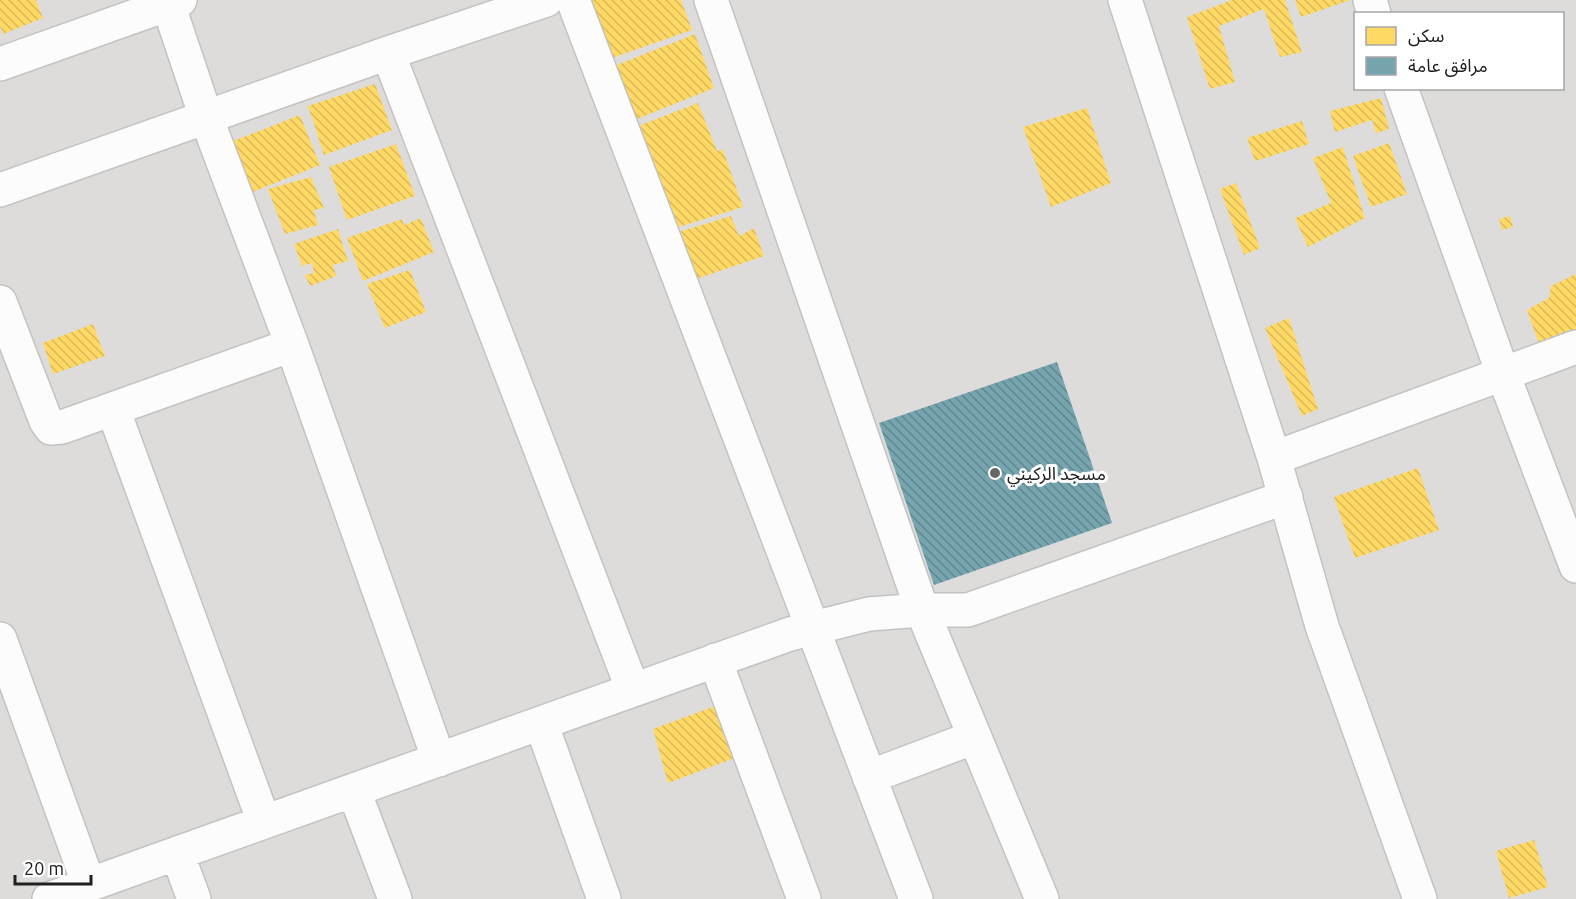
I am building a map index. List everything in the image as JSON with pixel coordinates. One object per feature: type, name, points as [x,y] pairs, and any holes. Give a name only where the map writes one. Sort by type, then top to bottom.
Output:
[{"type":"street","points":[[0,190],[388,53],[546,0]]},
{"type":"street","points":[[573,0],[916,899]]},
{"type":"street","points":[[711,0],[922,610],[1042,899]]},
{"type":"street","points":[[1125,0],[1274,458],[1322,626],[1420,899]]},
{"type":"street","points":[[0,64],[174,2],[206,117],[292,345],[439,760]]},
{"type":"street","points":[[388,53],[633,690]]},
{"type":"street","points":[[1402,90],[1503,374],[1576,566]]},
{"type":"street","points":[[0,303],[46,421],[51,428],[62,427],[292,345]]},
{"type":"street","points":[[1274,458],[1576,347]]},
{"type":"street","points":[[113,409],[264,822]]},
{"type":"street","points":[[49,899],[812,627],[869,614],[922,610],[968,610],[1286,497]]},
{"type":"street","points":[[0,639],[89,885]]},
{"type":"street","points":[[716,660],[804,899]]},
{"type":"street","points":[[541,723],[604,899]]},
{"type":"street","points":[[869,777],[975,737]]},
{"type":"street","points":[[354,791],[395,899]]},
{"type":"street","points":[[177,854],[194,899]]},
{"type":"shaded area","points":[[0,0],[1576,0],[1576,899],[0,899]]},
{"type":"building: سكن","points":[[0,0],[36,0],[43,18],[3,34],[0,26]]},
{"type":"building: سكن","points":[[589,0],[681,0],[692,30],[606,60]]},
{"type":"building: سكن","points":[[1232,0],[1285,0],[1302,52],[1280,57],[1264,9],[1219,26],[1235,82],[1210,89],[1187,17]]},
{"type":"building: سكن","points":[[1295,0],[1350,0],[1301,17]]},
{"type":"building: سكن","points":[[695,34],[714,88],[632,121],[612,67]]},
{"type":"building: سكن","points":[[375,84],[392,130],[324,155],[308,106]]},
{"type":"building: سكن","points":[[1381,98],[1389,129],[1376,133],[1372,120],[1335,132],[1330,111]]},
{"type":"building: سكن","points":[[698,103],[717,151],[723,150],[743,207],[669,230],[644,169],[655,165],[648,145],[635,149],[628,130]]},
{"type":"building: سكن","points":[[1087,108],[1111,183],[1051,207],[1023,127]]},
{"type":"building: سكن","points":[[300,115],[320,165],[243,196],[223,145]]},
{"type":"building: سكن","points":[[1302,121],[1309,144],[1255,161],[1247,138]]},
{"type":"building: سكن","points":[[1389,143],[1407,194],[1371,207],[1353,156]]},
{"type":"building: سكن","points":[[396,144],[415,196],[347,220],[329,167]]},
{"type":"building: سكن","points":[[1343,147],[1365,218],[1308,247],[1295,218],[1331,203],[1313,158]]},
{"type":"building: سكن","points":[[311,177],[324,208],[314,210],[318,225],[285,234],[268,189]]},
{"type":"building: سكن","points":[[1236,183],[1260,248],[1244,255],[1220,189]]},
{"type":"building: سكن","points":[[731,216],[739,236],[754,228],[764,256],[690,281],[672,234]]},
{"type":"building: سكن","points":[[1510,216],[1513,227],[1502,230],[1499,219]]},
{"type":"building: سكن","points":[[421,218],[434,252],[363,281],[347,238],[402,219],[404,225]]},
{"type":"building: سكن","points":[[338,229],[348,261],[333,265],[336,276],[310,286],[305,275],[314,273],[312,263],[302,266],[294,244]]},
{"type":"building: سكن","points":[[410,270],[426,312],[385,328],[367,284]]},
{"type":"building: سكن","points":[[1576,274],[1576,331],[1539,344],[1527,310],[1549,298],[1551,286]]},
{"type":"building: سكن","points":[[1289,318],[1318,409],[1302,416],[1265,328]]},
{"type":"building: سكن","points":[[93,324],[105,356],[53,374],[43,343]]},
{"type":"building: سكن","points":[[1418,468],[1439,530],[1355,558],[1334,497]]},
{"type":"building: سكن","points":[[718,705],[740,756],[668,783],[653,729]]},
{"type":"building: سكن","points":[[1534,840],[1548,887],[1509,898],[1496,851]]},
{"type":"building: مرافق عامة","name":"مسجد الركيني","points":[[1057,362],[1112,523],[934,585],[879,423]]},
{"type":"place","name":"مسجد الركيني","points":[[995,473]]}]
